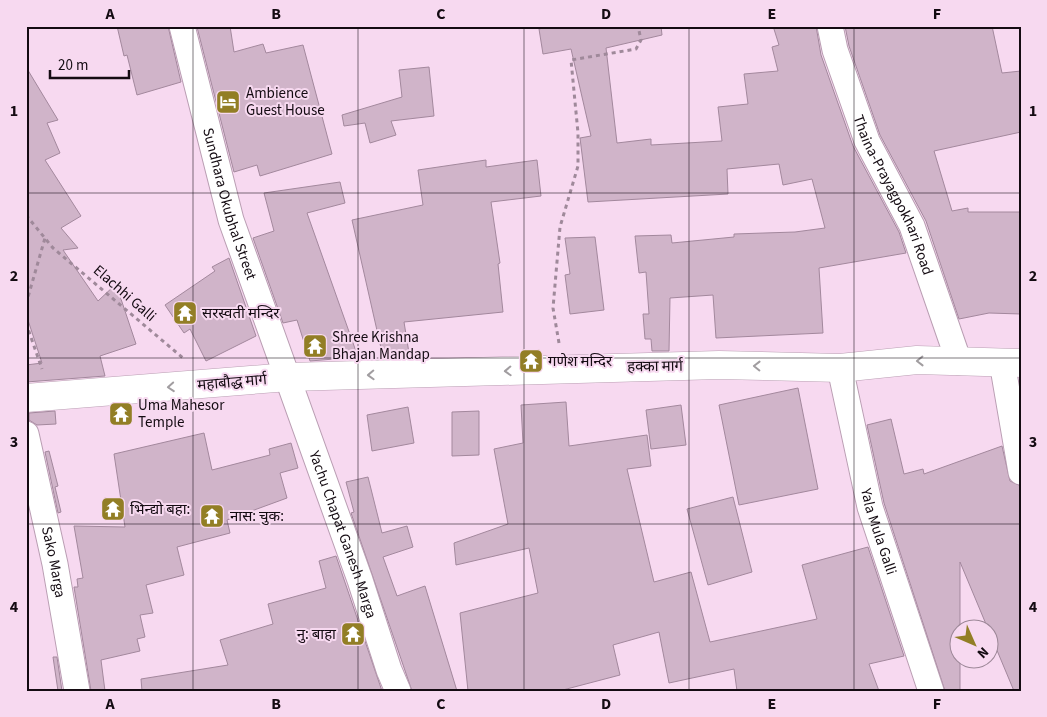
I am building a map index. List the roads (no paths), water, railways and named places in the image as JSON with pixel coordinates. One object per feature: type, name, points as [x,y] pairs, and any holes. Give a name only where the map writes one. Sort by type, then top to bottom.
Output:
[{"type":"main road","name":"हक्का मार्ग","points":[[289,377],[719,365],[840,368],[917,360],[1011,362]]},
{"type":"main road","name":"महाबौद्ध मार्ग","points":[[34,398],[289,377]]},
{"type":"street","name":"Sundhara Okubhal Street","points":[[182,26],[231,220],[289,377]]},
{"type":"street","name":"Thaina-Prayagpokhari Road","points":[[830,26],[835,50],[868,141],[912,226],[959,362]]},
{"type":"street","points":[[1011,362],[1021,472]]},
{"type":"street","name":"Yala Mula Galli","points":[[840,368],[870,507],[932,691]]},
{"type":"street","name":"Yachu Chapat Ganesh Marga","points":[[289,377],[360,580],[389,670],[398,691]]},
{"type":"street","name":"Sako Marga","points":[[26,434],[56,564],[77,691]]},
{"type":"place","name":"Ambience Guest House","points":[[228,102]]},
{"type":"place","name":"सरस्वती मन्दिर","points":[[185,313]]},
{"type":"place","name":"Shree Krishna Bhajan Mandap","points":[[315,346]]},
{"type":"place","name":"गणेश मन्दिर","points":[[531,361]]},
{"type":"place","name":"Uma Mahesor Temple","points":[[121,414]]},
{"type":"place","name":"भिन्द्यो बहा:","points":[[113,509]]},
{"type":"place","name":"नास: चुक:","points":[[212,516]]},
{"type":"place","name":"नु: बाहा","points":[[353,634]]}]
